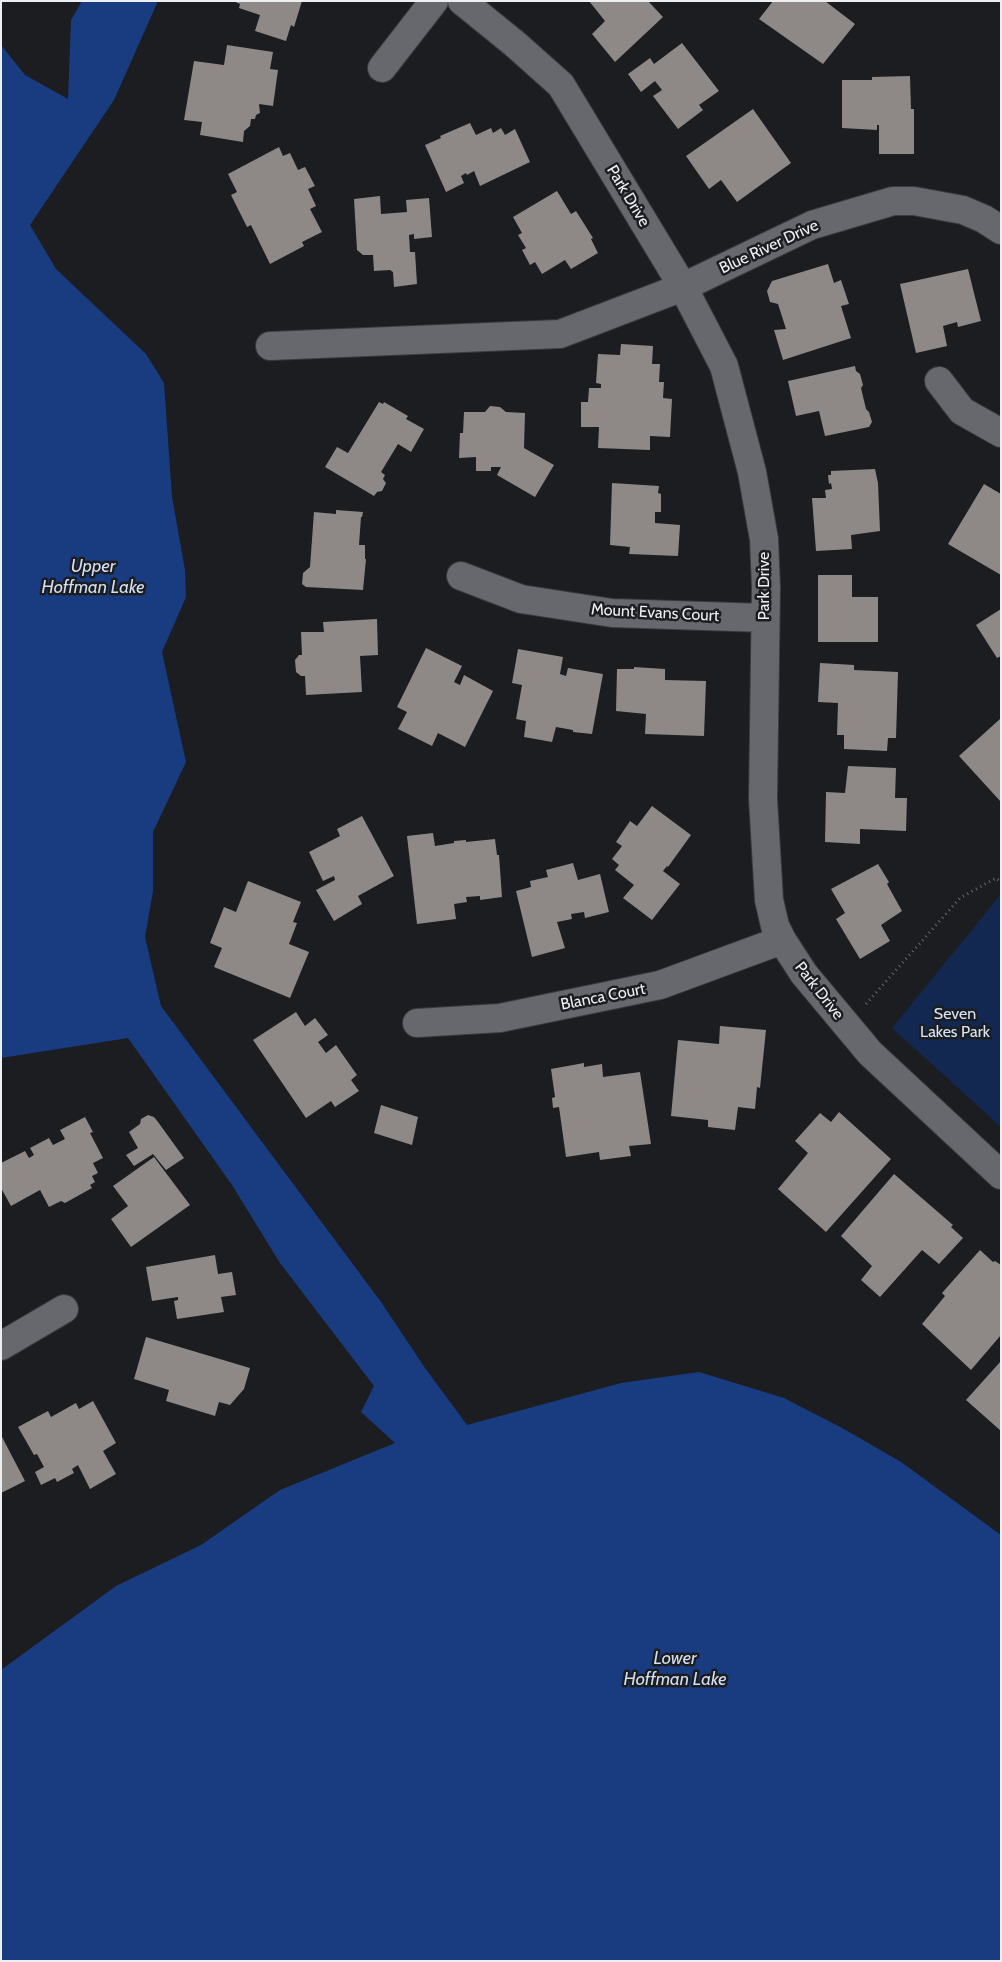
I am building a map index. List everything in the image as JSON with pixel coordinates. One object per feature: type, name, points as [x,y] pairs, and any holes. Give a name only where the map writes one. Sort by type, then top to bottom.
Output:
[{"type":"street","points":[[382,68],[434,1]]},
{"type":"street","name":"Park Drive","points":[[462,1],[515,44],[561,85],[682,287],[724,366],[752,472],[764,539],[766,586],[763,799],[769,900],[775,926],[804,974],[870,1053],[1001,1175]]},
{"type":"street","name":"Blue River Drive","points":[[270,346],[560,334],[682,287],[812,225],[893,201],[923,202],[963,210],[984,219],[1001,230]]},
{"type":"street","points":[[939,381],[962,411],[1001,433]]},
{"type":"street","name":"Mount Evans Court","points":[[461,576],[521,599],[612,613],[765,618]]},
{"type":"street","name":"Blanca Court","points":[[418,1023],[500,1018],[660,985],[782,940]]},
{"type":"street","points":[[1,1346],[64,1309]]},
{"type":"path","points":[[847,1026],[960,898],[996,878],[1001,882]]},
{"type":"green space","name":"Seven Lakes Park","points":[[1001,894],[1001,1127],[892,1028]]},
{"type":"water","name":"Lower Hoffman Lake","points":[[82,1],[158,1],[114,100],[30,225],[56,269],[146,354],[164,383],[172,497],[185,570],[186,597],[162,652],[186,762],[153,832],[153,891],[145,937],[161,1006],[381,1302],[425,1368],[467,1425],[621,1383],[699,1372],[784,1398],[844,1429],[901,1462],[1001,1535],[1001,1961],[1,1961],[1,1670],[116,1586],[201,1545],[280,1490],[395,1443],[361,1412],[374,1386],[280,1263],[232,1185],[128,1038],[1,1058],[1,45],[25,75],[68,99],[71,20]]},
{"type":"building","points":[[233,1],[302,1],[294,27],[291,25],[286,41],[255,31],[260,15],[239,8],[240,4]]},
{"type":"building","points":[[589,1],[648,1],[663,17],[615,62],[592,34],[605,21]]},
{"type":"building","points":[[773,1],[825,1],[855,24],[823,64],[759,19]]},
{"type":"building","points":[[682,43],[719,91],[699,105],[703,110],[678,129],[653,96],[662,90],[655,81],[641,92],[628,74],[650,58],[654,64]]},
{"type":"building","points":[[227,45],[273,52],[270,69],[278,70],[273,106],[259,104],[260,113],[256,115],[255,119],[251,119],[250,126],[244,131],[243,142],[200,135],[202,122],[184,120],[194,61],[224,65]]},
{"type":"building","points":[[910,76],[911,109],[914,109],[914,154],[879,154],[879,125],[877,125],[877,130],[842,128],[842,80],[872,80],[872,77]]},
{"type":"building","points":[[753,109],[791,163],[737,202],[721,180],[709,189],[686,156]]},
{"type":"building","points":[[470,123],[476,135],[491,128],[493,133],[501,128],[505,135],[515,129],[530,162],[480,186],[474,171],[467,175],[466,173],[461,176],[464,183],[446,192],[425,145]]},
{"type":"building","points":[[279,147],[283,156],[290,153],[298,170],[305,167],[315,186],[308,189],[316,206],[310,209],[322,232],[302,242],[304,246],[270,264],[251,225],[247,227],[231,195],[237,192],[228,174]]},
{"type":"building","points":[[557,191],[571,214],[576,211],[593,238],[591,239],[598,253],[571,269],[565,260],[542,274],[535,262],[530,265],[522,250],[526,248],[518,235],[522,233],[513,217]]},
{"type":"building","points":[[380,196],[381,214],[407,212],[406,200],[429,198],[432,237],[414,239],[414,234],[409,235],[410,252],[415,252],[417,284],[394,287],[393,272],[390,270],[374,271],[373,255],[363,255],[357,250],[354,199]]},
{"type":"building","points":[[828,264],[834,283],[841,280],[849,304],[841,306],[851,338],[783,360],[774,330],[786,329],[778,304],[770,302],[767,291],[772,281]]},
{"type":"building","points":[[968,269],[981,321],[958,327],[957,322],[943,326],[947,346],[916,353],[900,284]]},
{"type":"building","points":[[621,344],[653,346],[652,364],[660,364],[659,382],[664,382],[663,398],[672,399],[670,437],[650,436],[650,450],[598,448],[599,427],[581,427],[581,402],[588,402],[589,388],[601,388],[601,384],[596,383],[598,354],[620,355]]},
{"type":"building","points":[[855,366],[856,371],[860,374],[866,409],[872,422],[869,427],[825,436],[819,411],[796,416],[788,381]]},
{"type":"building","points":[[379,402],[383,404],[384,402],[408,416],[406,419],[424,429],[411,452],[398,444],[381,472],[385,475],[383,479],[386,483],[382,491],[377,492],[374,496],[325,467],[337,447],[348,453]]},
{"type":"building","points":[[490,406],[500,407],[506,412],[525,413],[524,448],[554,465],[535,497],[497,475],[501,467],[491,467],[491,471],[476,471],[476,457],[459,458],[460,433],[463,433],[464,412],[485,412]]},
{"type":"building","points":[[875,469],[878,483],[880,531],[851,535],[852,549],[816,551],[812,498],[826,498],[825,490],[832,489],[831,483],[829,484],[828,475],[831,475],[831,471]]},
{"type":"building","points":[[612,483],[659,486],[658,493],[661,494],[661,512],[655,512],[655,523],[680,525],[678,556],[629,554],[630,547],[610,545]]},
{"type":"building","points":[[984,484],[1001,494],[1001,575],[948,544]]},
{"type":"building","points":[[336,510],[363,512],[359,545],[365,545],[366,559],[363,590],[306,587],[302,584],[303,573],[310,567],[314,512],[336,514]]},
{"type":"building","points":[[818,575],[852,575],[852,597],[878,597],[878,642],[818,642]]},
{"type":"building","points":[[1001,609],[1001,656],[997,658],[976,625]]},
{"type":"building","points":[[377,619],[378,655],[360,656],[362,692],[306,695],[305,676],[301,676],[296,672],[295,660],[299,655],[302,655],[301,632],[324,632],[323,622]]},
{"type":"building","points":[[426,648],[462,666],[454,682],[460,685],[464,675],[493,691],[465,747],[438,733],[432,746],[398,729],[407,712],[397,707]]},
{"type":"building","points":[[518,649],[563,657],[560,674],[566,676],[568,668],[603,674],[592,734],[573,732],[573,730],[556,727],[552,742],[524,737],[526,721],[516,719],[522,685],[512,683]]},
{"type":"building","points":[[820,663],[854,665],[854,670],[898,672],[896,738],[888,738],[887,751],[844,749],[844,735],[837,735],[838,703],[818,702]]},
{"type":"building","points":[[634,667],[665,669],[665,680],[706,681],[704,736],[645,734],[646,714],[616,711],[617,669],[634,669]]},
{"type":"building","points":[[1001,720],[1001,802],[959,756]]},
{"type":"building","points":[[848,766],[896,768],[895,798],[907,798],[906,831],[860,829],[860,844],[825,842],[826,792],[845,793]]},
{"type":"building","points":[[652,806],[691,835],[663,871],[680,884],[652,920],[623,898],[634,885],[615,870],[619,865],[612,859],[622,846],[616,842],[630,821],[637,826]]},
{"type":"building","points":[[362,816],[394,876],[358,896],[362,904],[334,921],[316,890],[335,880],[334,876],[323,881],[309,852],[340,836],[337,829]]},
{"type":"building","points":[[433,833],[435,846],[454,843],[454,841],[466,840],[466,842],[495,839],[497,855],[499,855],[502,897],[480,900],[480,896],[466,897],[467,902],[454,904],[456,919],[417,924],[407,836]]},
{"type":"building","points":[[573,863],[578,880],[600,874],[609,912],[585,918],[584,912],[571,914],[572,919],[557,922],[565,948],[532,957],[516,891],[531,887],[530,881],[548,877],[546,870]]},
{"type":"building","points":[[878,864],[889,882],[887,884],[902,911],[881,925],[890,941],[860,959],[836,919],[845,913],[831,889]]},
{"type":"building","points":[[248,881],[301,902],[293,922],[297,923],[289,944],[309,952],[290,998],[214,967],[222,948],[210,943],[224,907],[236,912]]},
{"type":"building","points":[[296,1012],[305,1026],[315,1018],[328,1035],[318,1042],[326,1053],[336,1045],[357,1075],[351,1080],[359,1091],[335,1107],[331,1101],[306,1118],[253,1040]]},
{"type":"building","points":[[720,1026],[766,1030],[760,1088],[757,1087],[755,1109],[738,1107],[735,1130],[708,1127],[708,1120],[671,1116],[678,1040],[719,1044]]},
{"type":"building","points":[[584,1063],[584,1067],[602,1064],[603,1077],[640,1072],[651,1144],[629,1146],[631,1156],[600,1160],[599,1152],[566,1157],[559,1107],[553,1108],[552,1098],[555,1097],[551,1069]]},
{"type":"building","points":[[381,1105],[418,1117],[412,1145],[374,1133]]},
{"type":"building","points":[[839,1112],[891,1159],[826,1232],[778,1189],[808,1153],[795,1141],[820,1113],[831,1122]]},
{"type":"building","points":[[148,1115],[154,1117],[184,1158],[166,1170],[153,1154],[134,1166],[126,1155],[138,1148],[129,1132],[140,1124],[141,1119]]},
{"type":"building","points":[[85,1117],[93,1132],[90,1133],[103,1158],[93,1163],[98,1173],[92,1176],[95,1182],[90,1185],[92,1188],[65,1203],[61,1201],[49,1207],[40,1190],[11,1206],[1,1188],[1,1163],[25,1151],[29,1158],[34,1155],[30,1148],[49,1138],[53,1145],[65,1139],[60,1130]]},
{"type":"building","points":[[154,1157],[190,1205],[131,1247],[111,1219],[128,1206],[113,1186]]},
{"type":"building","points":[[894,1174],[953,1225],[951,1227],[963,1238],[939,1264],[922,1250],[880,1297],[861,1280],[872,1266],[841,1236]]},
{"type":"building","points":[[980,1250],[993,1262],[995,1261],[1001,1265],[1001,1335],[971,1370],[922,1324],[945,1296],[942,1293]]},
{"type":"building","points":[[215,1255],[218,1274],[232,1272],[236,1295],[221,1297],[224,1312],[177,1319],[174,1301],[178,1300],[178,1297],[152,1301],[146,1267]]},
{"type":"building","points":[[146,1337],[250,1368],[244,1389],[230,1405],[219,1402],[215,1416],[166,1401],[169,1390],[134,1379]]},
{"type":"building","points":[[1001,1361],[1001,1431],[966,1400]]},
{"type":"building","points":[[93,1401],[116,1443],[103,1451],[116,1474],[90,1489],[78,1465],[72,1469],[74,1473],[57,1482],[55,1478],[41,1485],[35,1472],[44,1467],[37,1454],[34,1455],[18,1427],[48,1411],[51,1417],[76,1403],[79,1409]]},
{"type":"building","points":[[1,1435],[25,1481],[1,1493]]},
{"type":"water label","name":"Upper Hoffman Lake","points":[[93,577]]}]
